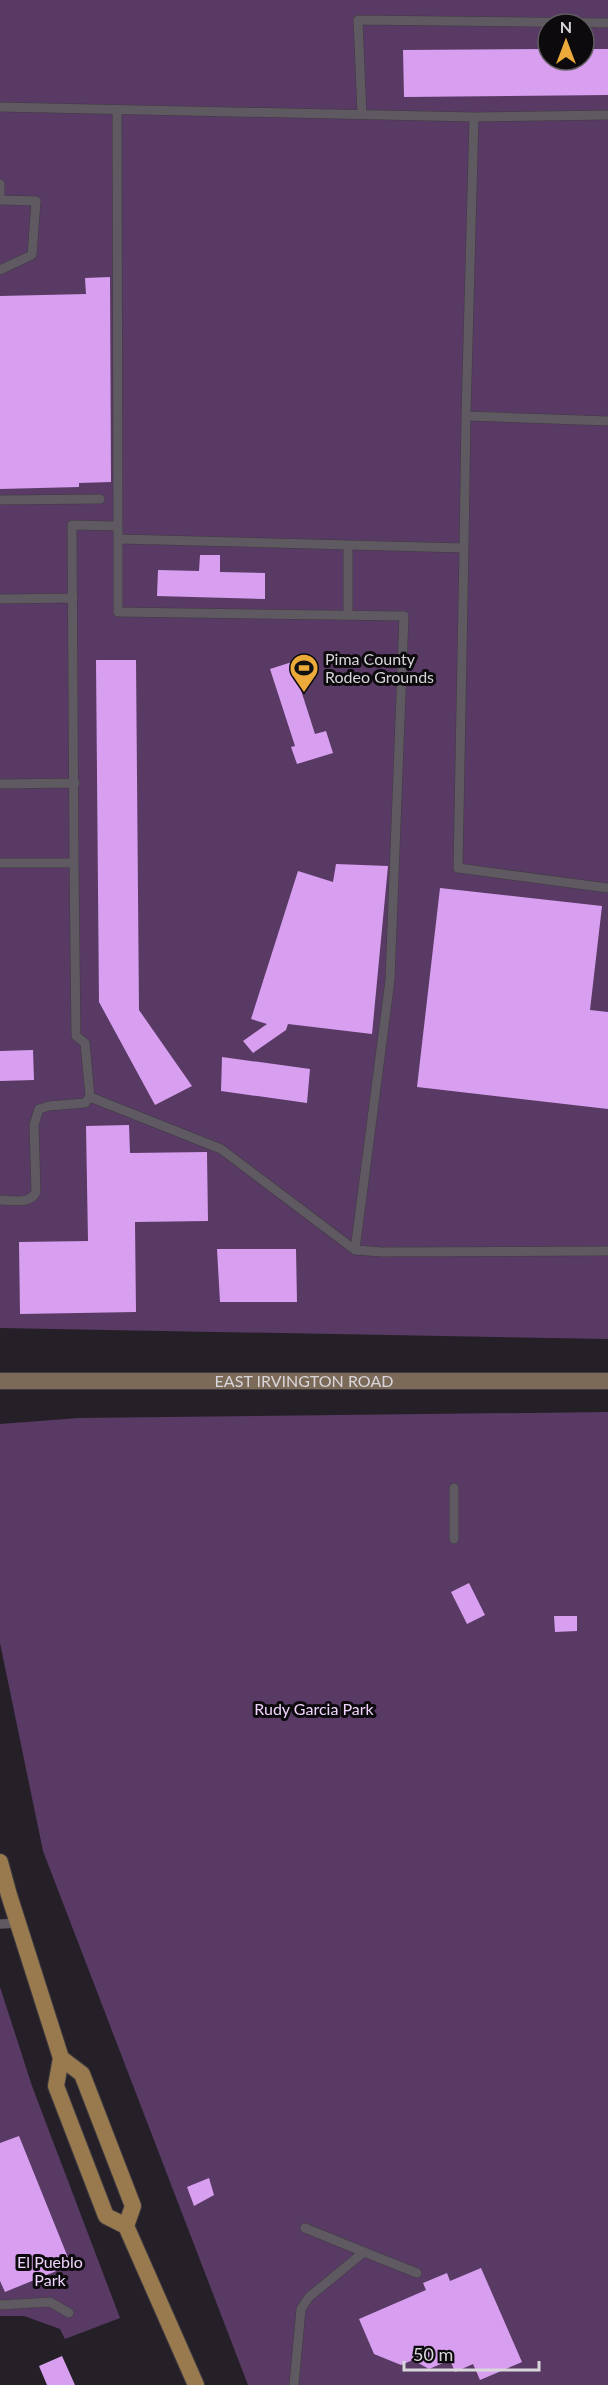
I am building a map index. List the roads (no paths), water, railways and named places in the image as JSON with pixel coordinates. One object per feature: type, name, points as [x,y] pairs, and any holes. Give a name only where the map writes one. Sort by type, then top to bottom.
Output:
[{"type":"main road","name":"EAST IRVINGTON ROAD","points":[[0,1381],[608,1381]]},
{"type":"main road","points":[[0,1862],[61,2058],[56,2086],[60,2097],[106,2216],[126,2226],[196,2385]]},
{"type":"main road","points":[[61,2058],[82,2074],[133,2206],[126,2226]]},
{"type":"lane","points":[[362,115],[358,21],[608,23]]},
{"type":"lane","points":[[0,107],[474,117],[608,115]]},
{"type":"lane","points":[[117,110],[118,612],[404,616],[390,980],[355,1250]]},
{"type":"lane","points":[[474,117],[458,868],[608,888]]},
{"type":"lane","points":[[0,184],[1,200],[36,201],[32,255],[0,270]]},
{"type":"lane","points":[[466,416],[608,421]]},
{"type":"lane","points":[[0,500],[100,499]]},
{"type":"lane","points":[[90,1097],[85,1043],[76,1036],[72,525],[118,526]]},
{"type":"lane","points":[[118,539],[464,548]]},
{"type":"lane","points":[[348,545],[348,615]]},
{"type":"lane","points":[[0,598],[72,598]]},
{"type":"lane","points":[[0,784],[75,783]]},
{"type":"lane","points":[[0,863],[74,863]]},
{"type":"lane","points":[[90,1097],[221,1149],[355,1250],[382,1252],[608,1251]]},
{"type":"lane","points":[[0,1200],[28,1201],[36,1192],[34,1125],[39,1109],[79,1104],[90,1097]]},
{"type":"lane","points":[[454,1488],[454,1539]]},
{"type":"lane","points":[[0,1924],[19,1923]]},
{"type":"lane","points":[[305,2228],[417,2273]]},
{"type":"lane","points":[[294,2385],[301,2309],[309,2297],[364,2252]]},
{"type":"lane","points":[[0,2305],[50,2302],[69,2313]]},
{"type":"place","name":"Pima County Rodeo Grounds","points":[[304,694]]},
{"type":"park label","name":"Rudy Garcia Park","points":[[314,1709]]},
{"type":"park label","name":"El Pueblo Park","points":[[50,2271]]}]
